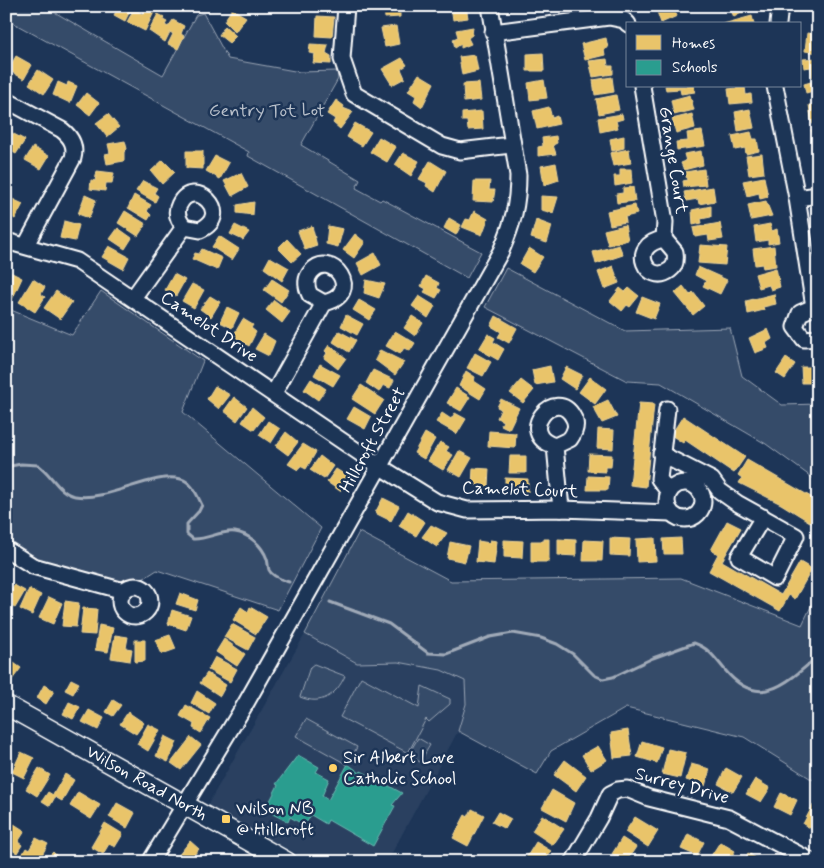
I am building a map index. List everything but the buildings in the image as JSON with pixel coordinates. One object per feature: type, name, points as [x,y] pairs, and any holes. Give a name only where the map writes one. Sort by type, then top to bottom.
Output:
[{"type":"main road","name":"Wilson Road North","points":[[6,705],[286,862]]},
{"type":"street","points":[[346,6],[342,60],[354,94],[442,146],[460,151],[511,145]]},
{"type":"street","name":"Hillcroft Street","points":[[150,862],[246,703],[501,251],[512,225],[518,202],[518,175],[511,145],[490,6]]},
{"type":"street","points":[[778,22],[780,6]]},
{"type":"street","points":[[493,32],[609,17],[626,22]]},
{"type":"street","name":"Grange Court","points":[[642,88],[665,222],[664,239]]},
{"type":"street","points":[[775,88],[816,309],[800,313],[795,327],[804,338],[818,338]]},
{"type":"street","points":[[6,100],[62,130],[68,135],[75,151],[26,245]]},
{"type":"street","points":[[797,198],[818,195]]},
{"type":"street","points":[[132,298],[184,227]]},
{"type":"street","name":"Camelot Drive","points":[[6,240],[78,261],[379,466]]},
{"type":"street","points":[[274,393],[324,303]]},
{"type":"street","points":[[667,409],[659,479],[669,492]]},
{"type":"street","points":[[555,446],[561,509]]},
{"type":"street","points":[[661,454],[712,480],[720,491],[763,516]]},
{"type":"street","name":"Camelot Court","points":[[379,466],[437,502],[467,510],[561,509],[671,513]]},
{"type":"street","points":[[686,483],[695,486],[702,494],[702,506],[695,517],[682,519],[671,513],[667,499],[669,492],[676,486],[686,483]]},
{"type":"street","points":[[702,494],[720,491]]},
{"type":"street","points":[[6,549],[32,566],[124,591]]},
{"type":"street","name":"Surrey Drive","points":[[573,862],[599,818],[610,794],[618,790],[628,789],[649,798],[729,818],[813,862]]},
{"type":"shaded area","name":"Sir Albert Love Catholic School","points":[[305,634],[357,663],[398,662],[441,670],[465,681],[466,704],[458,731],[387,862],[312,862],[207,806]]},
{"type":"green space","name":"Gentry Tot Lot","points":[[6,6],[44,6],[163,75],[196,15],[203,13],[228,59],[300,72],[337,71],[338,79],[301,145],[360,180],[356,188],[380,201],[382,199],[481,252],[467,278],[248,156],[249,152],[6,19]]},
{"type":"green space","points":[[506,268],[625,331],[730,328],[742,376],[782,405],[818,404],[818,482],[766,444],[661,383],[627,381],[485,307]]},
{"type":"green space","points":[[101,291],[203,361],[183,412],[321,528],[278,610],[157,570],[124,591],[6,549],[6,308],[72,335]]},
{"type":"green space","points":[[359,532],[451,581],[681,578],[802,625],[818,592],[818,769],[813,780],[744,737],[626,708],[551,751],[537,774],[458,731],[466,704],[465,681],[441,670],[398,662],[357,663],[305,634]]},
{"type":"green space","points":[[314,664],[345,676],[333,693],[322,699],[315,700],[300,697],[310,667]]},
{"type":"green space","points":[[361,677],[419,708],[422,686],[450,699],[450,704],[429,722],[426,719],[408,753],[340,717]]},
{"type":"green space","points":[[306,719],[357,747],[348,765],[296,736]]},
{"type":"green space","points":[[418,738],[430,745],[420,762],[408,755]]},
{"type":"waterway","points":[[6,467],[21,464],[38,465],[64,491],[75,496],[88,497],[102,495],[157,479],[181,479],[191,486],[202,505],[187,524],[187,534],[193,539],[230,532],[245,535],[262,549],[270,572],[278,578],[289,582]]},
{"type":"waterway","points":[[330,602],[389,624],[428,653],[446,654],[490,637],[513,633],[541,638],[557,644],[573,654],[594,675],[603,679],[613,677],[653,658],[694,643],[708,651],[737,682],[750,689],[761,691],[784,683],[818,656]]},
{"type":"place","name":"Sir Albert Love Catholic School","points":[[333,768]]},
{"type":"place","name":"Wilson NB @ Hillcroft","points":[[226,819]]}]
